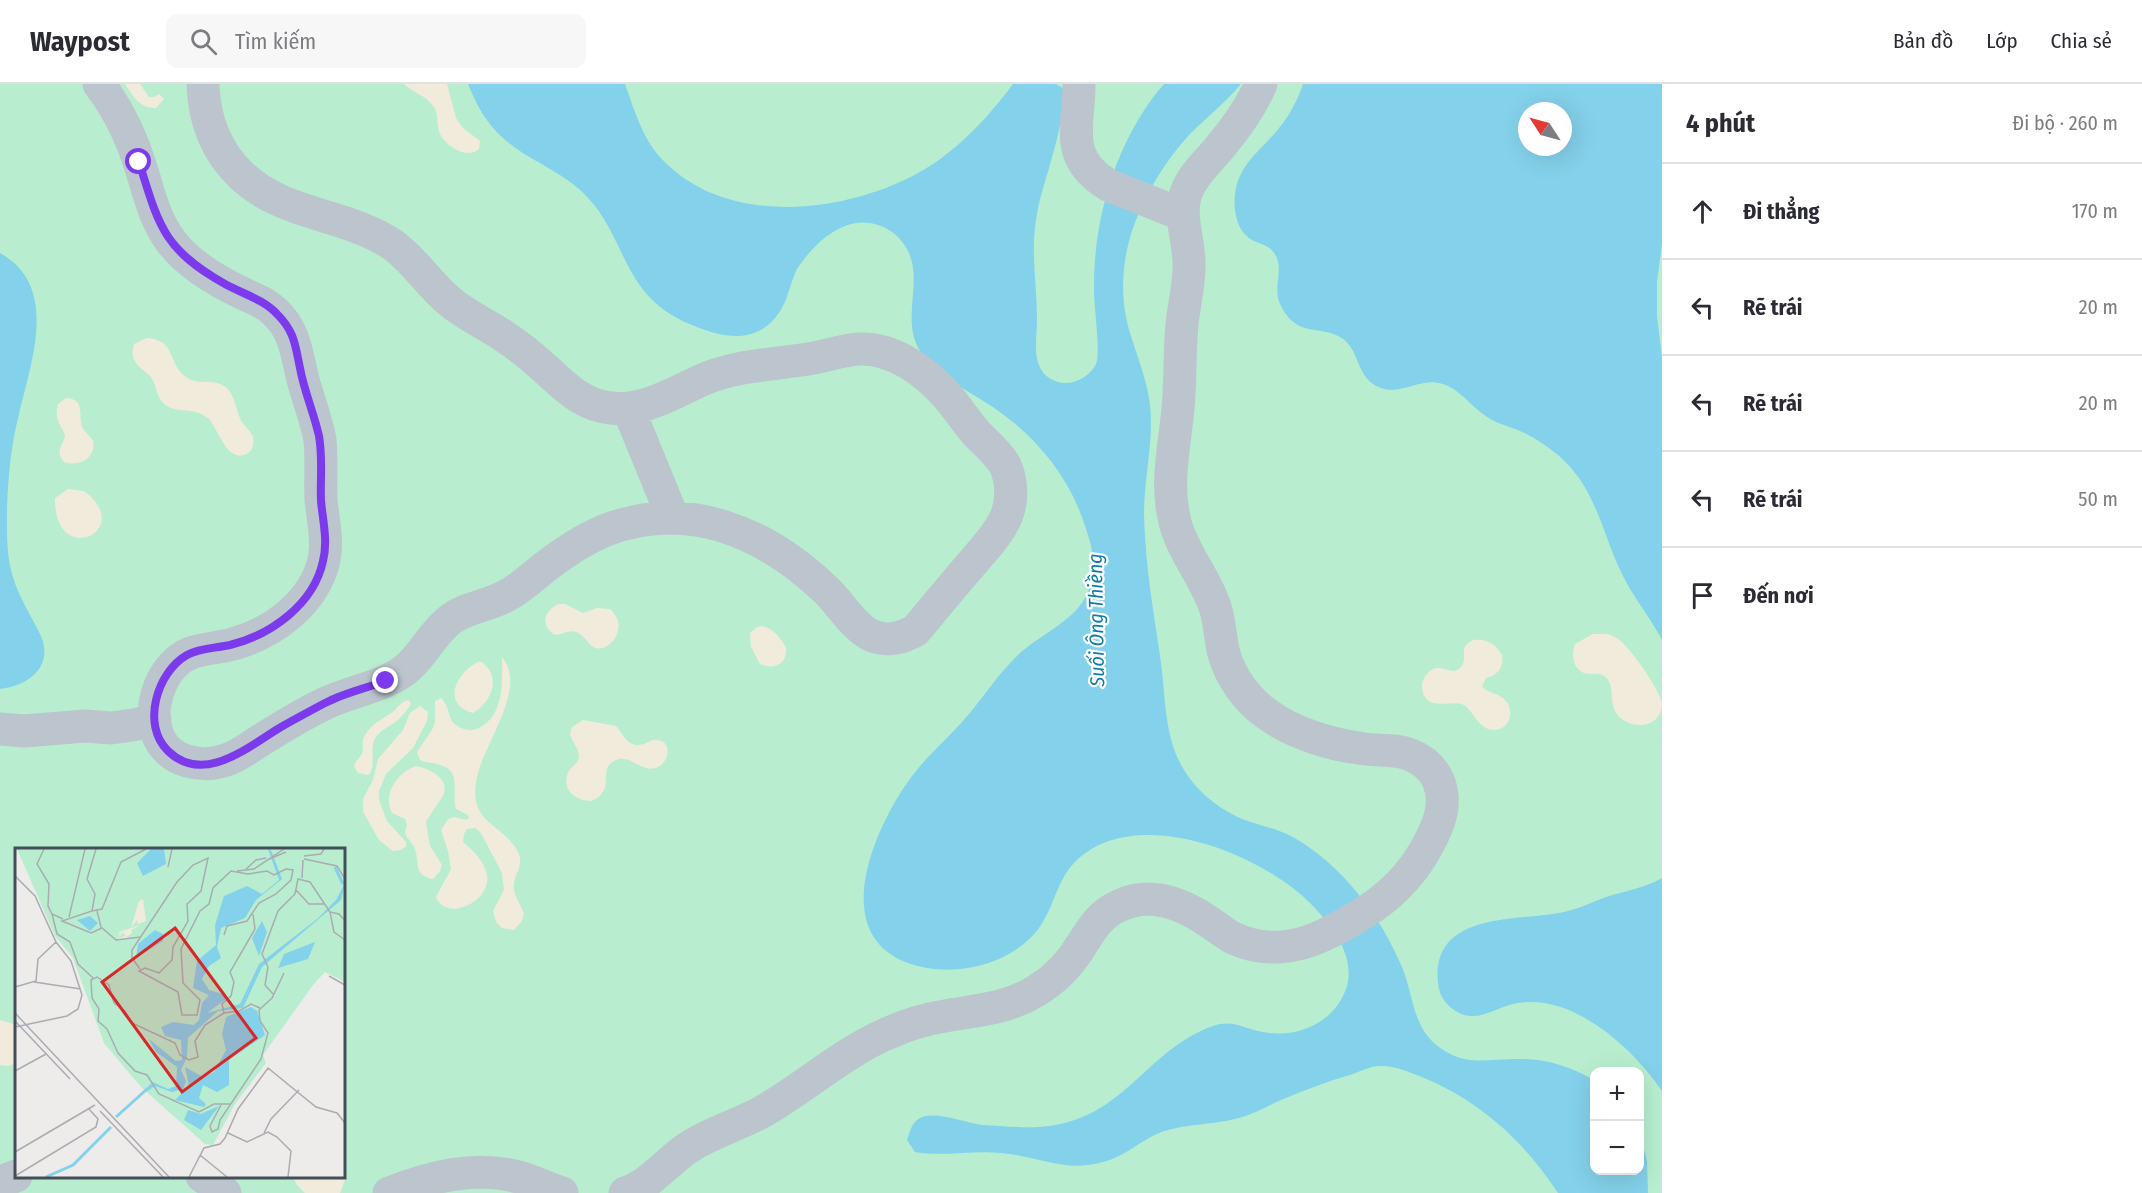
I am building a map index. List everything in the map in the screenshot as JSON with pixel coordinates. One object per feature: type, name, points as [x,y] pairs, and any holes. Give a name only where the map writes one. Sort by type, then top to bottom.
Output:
[{"type":"lane","points":[[99,84],[117,112],[129,137],[152,206],[171,241],[194,264],[225,284],[262,302],[276,312],[287,325],[298,353],[299,366],[320,439],[321,502],[326,547],[323,562],[311,591],[298,606],[266,631],[233,644],[189,653],[174,664],[159,689],[155,705],[155,728],[162,744],[177,758],[200,764],[213,764],[226,760],[240,754],[281,727],[328,701],[386,681],[415,662],[438,630],[448,621],[465,611],[504,597],[584,541],[627,524],[673,518],[719,524],[762,543],[802,569],[828,592],[865,632],[872,636],[895,639],[916,630],[1004,522],[1011,496],[1010,481],[997,453],[966,422],[945,393],[902,360],[878,351],[851,350],[809,359],[726,371],[641,406],[628,408],[597,406],[570,392],[529,354],[449,301],[410,259],[374,234],[281,202],[252,184],[236,170],[219,147],[205,111],[203,84]]},
{"type":"lane","points":[[1079,84],[1075,133],[1086,167],[1096,178],[1108,185],[1183,215]]},
{"type":"lane","points":[[625,1193],[642,1186],[676,1155],[693,1144],[762,1112],[866,1043],[918,1022],[989,1010],[1024,998],[1043,987],[1059,973],[1102,915],[1115,907],[1144,899],[1173,903],[1194,912],[1236,939],[1268,947],[1301,944],[1331,931],[1377,905],[1407,877],[1430,843],[1441,816],[1442,793],[1432,771],[1424,762],[1413,755],[1359,748],[1308,735],[1274,719],[1250,700],[1239,686],[1224,653],[1219,622],[1210,594],[1183,545],[1171,504],[1172,453],[1177,423],[1182,324],[1189,271],[1189,252],[1183,215],[1186,193],[1192,179],[1236,126],[1261,84]]},
{"type":"lane","points":[[628,408],[673,518]]},
{"type":"lane","points":[[0,729],[24,731],[85,726],[111,728],[133,726],[155,720]]},
{"type":"lane","points":[[389,1193],[411,1184],[470,1172],[493,1172],[516,1176],[562,1193]]},
{"type":"lane","points":[[0,1182],[15,1176]]},
{"type":"lane","points":[[205,1178],[225,1193]]},
{"type":"green space","points":[[0,84],[1662,84],[1662,1193],[0,1193]]},
{"type":"sand","points":[[125,84],[140,84],[149,97],[159,94],[164,99],[156,108],[150,108],[141,104]]},
{"type":"sand","points":[[404,84],[447,84],[456,118],[463,128],[480,141],[479,149],[469,153],[463,152],[447,143],[440,134],[434,107]]},
{"type":"sand","points":[[147,338],[157,340],[168,348],[176,366],[186,377],[195,381],[215,382],[228,389],[242,422],[253,437],[250,452],[241,456],[234,454],[224,444],[208,418],[197,412],[169,407],[159,398],[151,377],[138,366],[133,357],[134,344]]},
{"type":"sand","points":[[66,398],[73,399],[79,405],[81,425],[93,441],[92,452],[86,460],[76,463],[64,462],[60,455],[65,436],[57,419],[57,410],[58,404]]},
{"type":"sand","points":[[68,489],[84,491],[98,505],[102,519],[98,529],[89,536],[78,538],[67,533],[58,520],[55,498]]},
{"type":"sand","points":[[558,604],[565,604],[583,613],[597,608],[610,609],[618,621],[616,637],[607,646],[597,648],[576,632],[553,634],[545,622],[547,614]]},
{"type":"sand","points":[[762,626],[776,634],[786,648],[784,659],[779,665],[760,664],[751,647],[750,633]]},
{"type":"sand","points":[[1593,634],[1608,634],[1615,637],[1642,667],[1656,688],[1662,703],[1655,720],[1644,725],[1627,722],[1615,712],[1608,680],[1602,675],[1585,673],[1577,668],[1573,659],[1575,644]]},
{"type":"sand","points":[[1473,640],[1490,643],[1502,655],[1499,670],[1486,678],[1482,686],[1502,697],[1508,705],[1510,716],[1508,722],[1500,729],[1484,727],[1462,704],[1432,703],[1424,696],[1422,686],[1428,673],[1440,668],[1455,671],[1460,668],[1464,661],[1465,646]]},
{"type":"sand","points":[[502,657],[509,670],[508,699],[481,763],[475,792],[481,813],[511,842],[520,857],[514,887],[515,895],[524,913],[522,921],[514,930],[502,928],[496,922],[493,911],[504,890],[502,873],[481,833],[475,828],[467,829],[463,842],[478,857],[486,871],[486,885],[482,893],[467,906],[458,908],[442,905],[436,897],[451,869],[441,830],[448,819],[454,817],[466,820],[469,818],[468,815],[456,809],[455,784],[449,769],[420,760],[417,752],[432,730],[435,722],[435,701],[441,698],[453,722],[468,730],[479,728],[494,715],[500,697]]},
{"type":"sand","points":[[480,661],[491,673],[492,688],[486,702],[473,713],[463,709],[457,702],[455,687],[465,672]]},
{"type":"sand","points":[[409,700],[411,704],[402,716],[375,738],[371,772],[368,775],[358,773],[354,766],[362,754],[363,740],[368,730]]},
{"type":"sand","points":[[420,706],[428,712],[427,721],[413,748],[386,774],[379,791],[379,800],[387,821],[406,842],[406,846],[401,850],[393,851],[379,840],[363,811],[363,799],[373,780],[378,759],[403,730],[410,713]]},
{"type":"sand","points":[[583,720],[616,726],[634,745],[655,740],[662,741],[667,748],[667,757],[662,764],[652,769],[625,759],[614,761],[607,769],[605,786],[599,797],[591,801],[575,797],[568,789],[566,779],[579,757],[570,734],[572,727]]},
{"type":"sand","points":[[416,766],[436,774],[445,787],[443,796],[426,822],[430,846],[442,865],[433,879],[420,872],[415,849],[405,833],[407,825],[405,819],[392,813],[389,806],[390,791],[398,778]]},
{"type":"sand","points":[[0,1020],[15,1026],[15,1063],[8,1066],[0,1065]]},
{"type":"sand","points":[[294,1178],[345,1178],[345,1180],[340,1193],[305,1193]]},
{"type":"water","name":"Suối Ông Thiềng","points":[[468,84],[625,84],[648,141],[660,157],[687,180],[718,196],[752,204],[788,207],[825,204],[861,196],[894,184],[938,161],[962,141],[994,108],[1013,84],[1056,84],[1066,90],[1035,227],[1036,347],[1042,372],[1058,382],[1069,383],[1085,377],[1096,364],[1098,340],[1094,291],[1098,236],[1111,181],[1120,155],[1133,129],[1164,84],[1241,84],[1190,134],[1155,181],[1131,234],[1125,259],[1123,285],[1127,323],[1145,378],[1150,405],[1151,432],[1144,514],[1146,550],[1167,721],[1175,751],[1191,780],[1227,812],[1291,836],[1328,862],[1352,886],[1372,912],[1388,939],[1402,967],[1419,1021],[1430,1039],[1439,1047],[1449,1054],[1469,1060],[1531,1059],[1549,1062],[1590,1078],[1590,1175],[1644,1175],[1644,1149],[1647,1160],[1648,1193],[1558,1193],[1531,1156],[1499,1124],[1482,1111],[1463,1098],[1422,1077],[1385,1066],[1369,1068],[1317,1086],[1237,1118],[1159,1133],[1118,1156],[1089,1165],[1064,1165],[1001,1153],[915,1152],[907,1140],[915,1122],[926,1116],[942,1116],[983,1125],[1024,1127],[1049,1126],[1075,1120],[1098,1110],[1170,1050],[1213,1026],[1233,1024],[1276,1034],[1302,1030],[1314,1025],[1325,1018],[1342,999],[1349,975],[1345,953],[1335,933],[1313,906],[1291,887],[1264,869],[1233,854],[1199,842],[1165,836],[1132,836],[1102,843],[1077,860],[1064,876],[1039,928],[1013,952],[997,960],[979,966],[943,970],[908,963],[884,949],[870,930],[864,906],[865,880],[882,828],[907,783],[968,715],[1005,669],[1026,648],[1073,613],[1086,596],[1094,567],[1092,549],[1076,502],[1056,468],[1031,438],[1001,413],[944,375],[923,355],[915,342],[912,328],[914,284],[910,256],[900,239],[892,232],[880,225],[870,223],[851,224],[837,230],[818,244],[797,269],[783,306],[768,325],[759,331],[739,336],[728,336],[705,330],[669,314],[647,294],[629,268],[607,224],[588,198],[557,173],[524,154],[503,138],[491,126],[474,99]]},
{"type":"water","points":[[1303,84],[1662,84],[1662,244],[1657,282],[1657,315],[1662,358],[1662,640],[1622,574],[1590,496],[1582,482],[1558,455],[1527,434],[1487,417],[1446,385],[1432,382],[1396,390],[1381,388],[1366,378],[1352,349],[1340,337],[1332,333],[1302,327],[1288,317],[1279,301],[1277,288],[1279,268],[1276,256],[1269,248],[1248,237],[1240,227],[1237,221],[1235,194],[1237,183],[1246,165],[1283,123]]},
{"type":"water","points":[[0,253],[19,267],[30,285],[36,305],[34,349],[10,462],[7,535],[13,577],[40,634],[44,645],[44,656],[42,665],[29,679],[21,684],[0,689]]},
{"type":"water","points":[[1662,878],[1662,1091],[1644,1067],[1617,1041],[1578,1014],[1557,1006],[1535,1002],[1513,1004],[1481,1015],[1468,1016],[1452,1009],[1442,997],[1438,983],[1439,960],[1448,944],[1461,932],[1499,920],[1571,910]]},
{"type":"route","points":[[139,162],[152,206],[160,224],[184,256],[225,284],[262,302],[276,312],[287,325],[298,353],[299,366],[320,439],[321,502],[326,547],[318,577],[311,591],[282,620],[250,639],[189,653],[174,664],[159,689],[155,705],[155,728],[158,736],[162,744],[177,758],[187,762],[213,764],[240,754],[281,727],[328,701],[386,681]]}]
